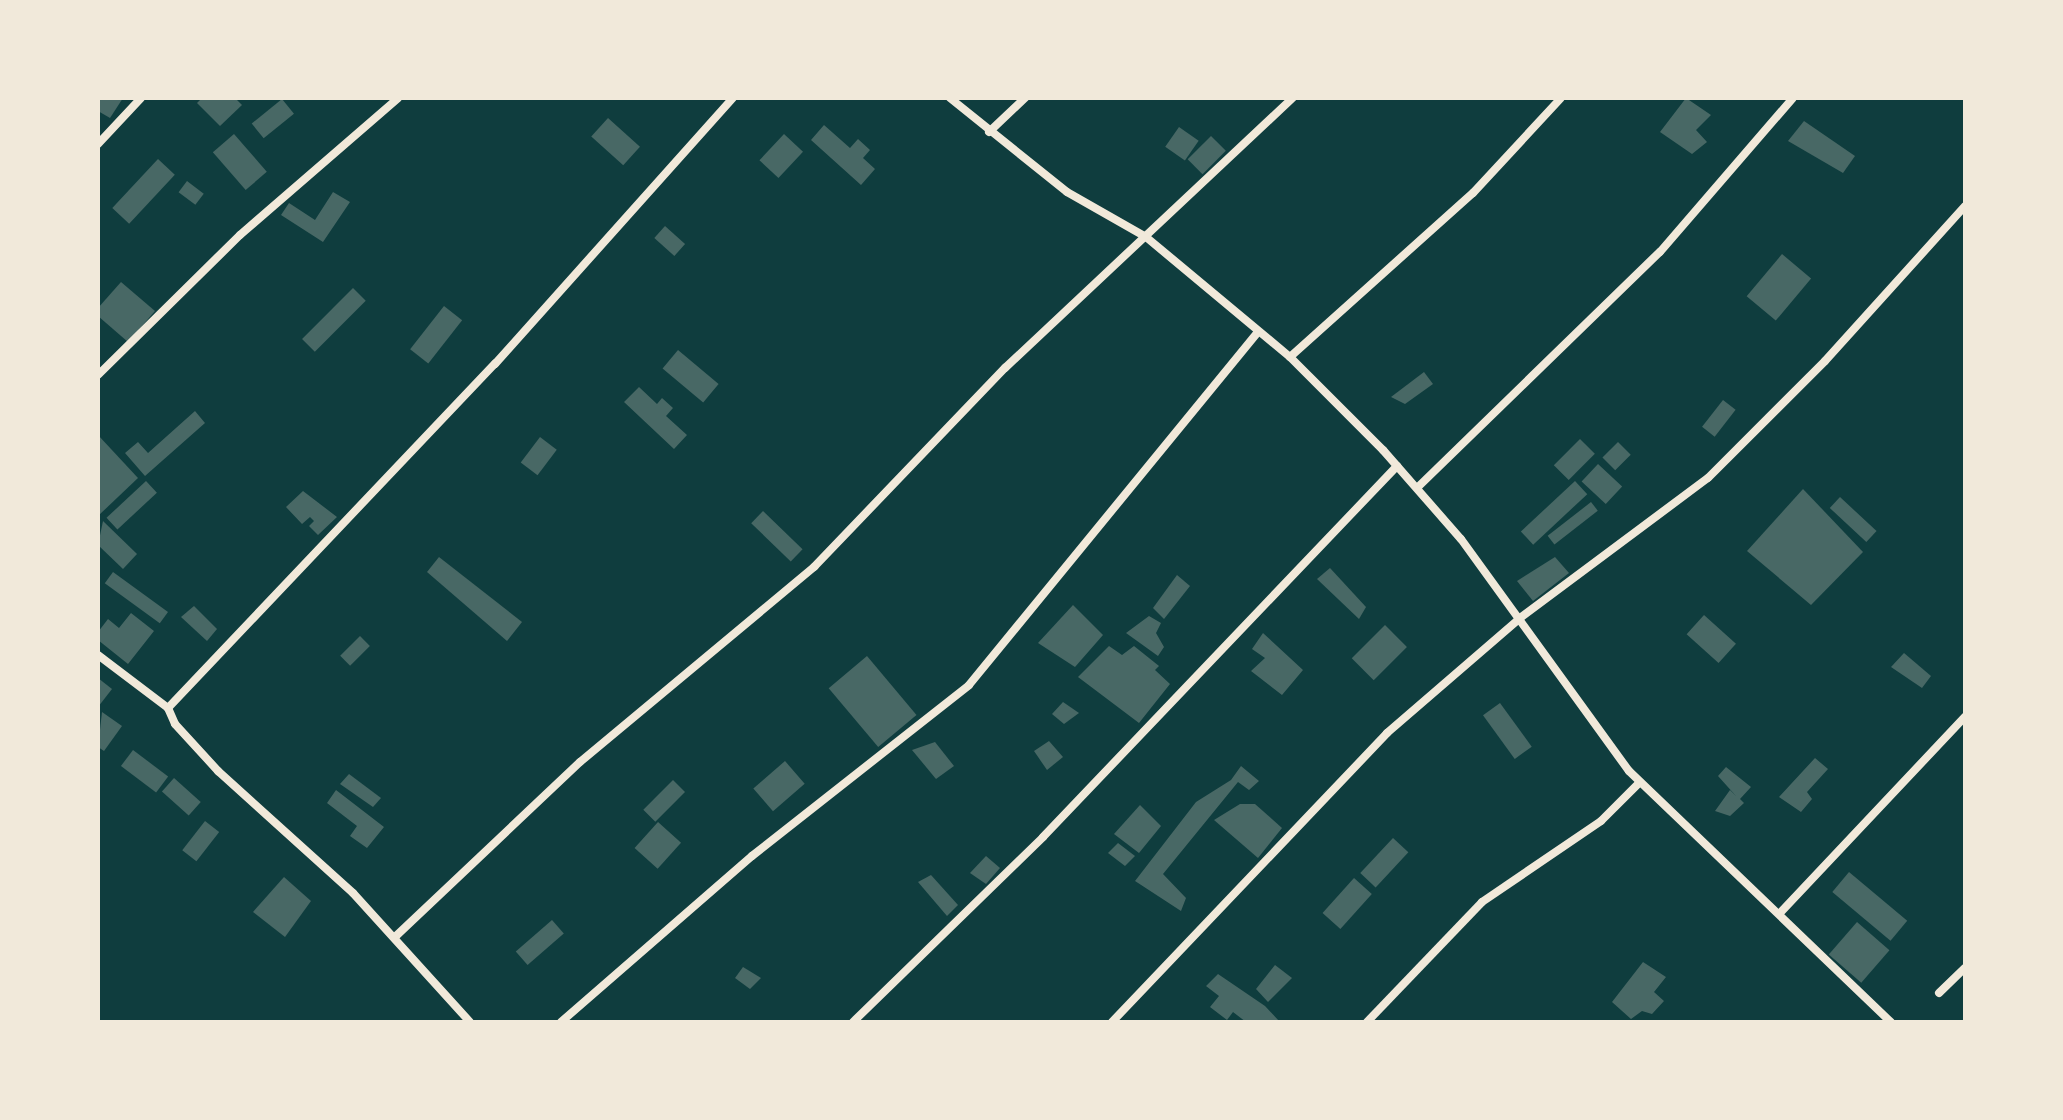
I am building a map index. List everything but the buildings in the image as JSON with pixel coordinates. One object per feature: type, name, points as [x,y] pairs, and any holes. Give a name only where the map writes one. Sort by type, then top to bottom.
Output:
[{"type":"street","points":[[98,144],[141,98]]},
{"type":"street","points":[[98,375],[240,235],[398,98]]},
{"type":"street","points":[[168,708],[495,364],[733,98]]},
{"type":"street","points":[[950,98],[1067,192],[1146,237],[1290,357],[1418,487],[1520,618],[1640,782],[1891,1022]]},
{"type":"street","points":[[989,132],[1025,98]]},
{"type":"street","points":[[396,936],[580,762],[814,567],[1005,368],[1293,98]]},
{"type":"street","points":[[1290,357],[1473,193],[1561,98]]},
{"type":"street","points":[[1418,487],[1660,252],[1793,98]]},
{"type":"street","points":[[1112,1022],[1334,784],[1520,618],[1708,478],[1825,361],[1965,206]]},
{"type":"street","points":[[561,1022],[752,856],[969,685],[1258,332]]},
{"type":"street","points":[[853,1022],[1043,837],[1397,466]]},
{"type":"street","points":[[98,655],[168,708],[175,724],[218,771],[396,936],[470,1022]]},
{"type":"street","points":[[1780,913],[1965,717]]},
{"type":"street","points":[[1367,1022],[1482,902],[1601,821],[1640,782]]},
{"type":"street","points":[[1939,993],[1965,968]]}]
